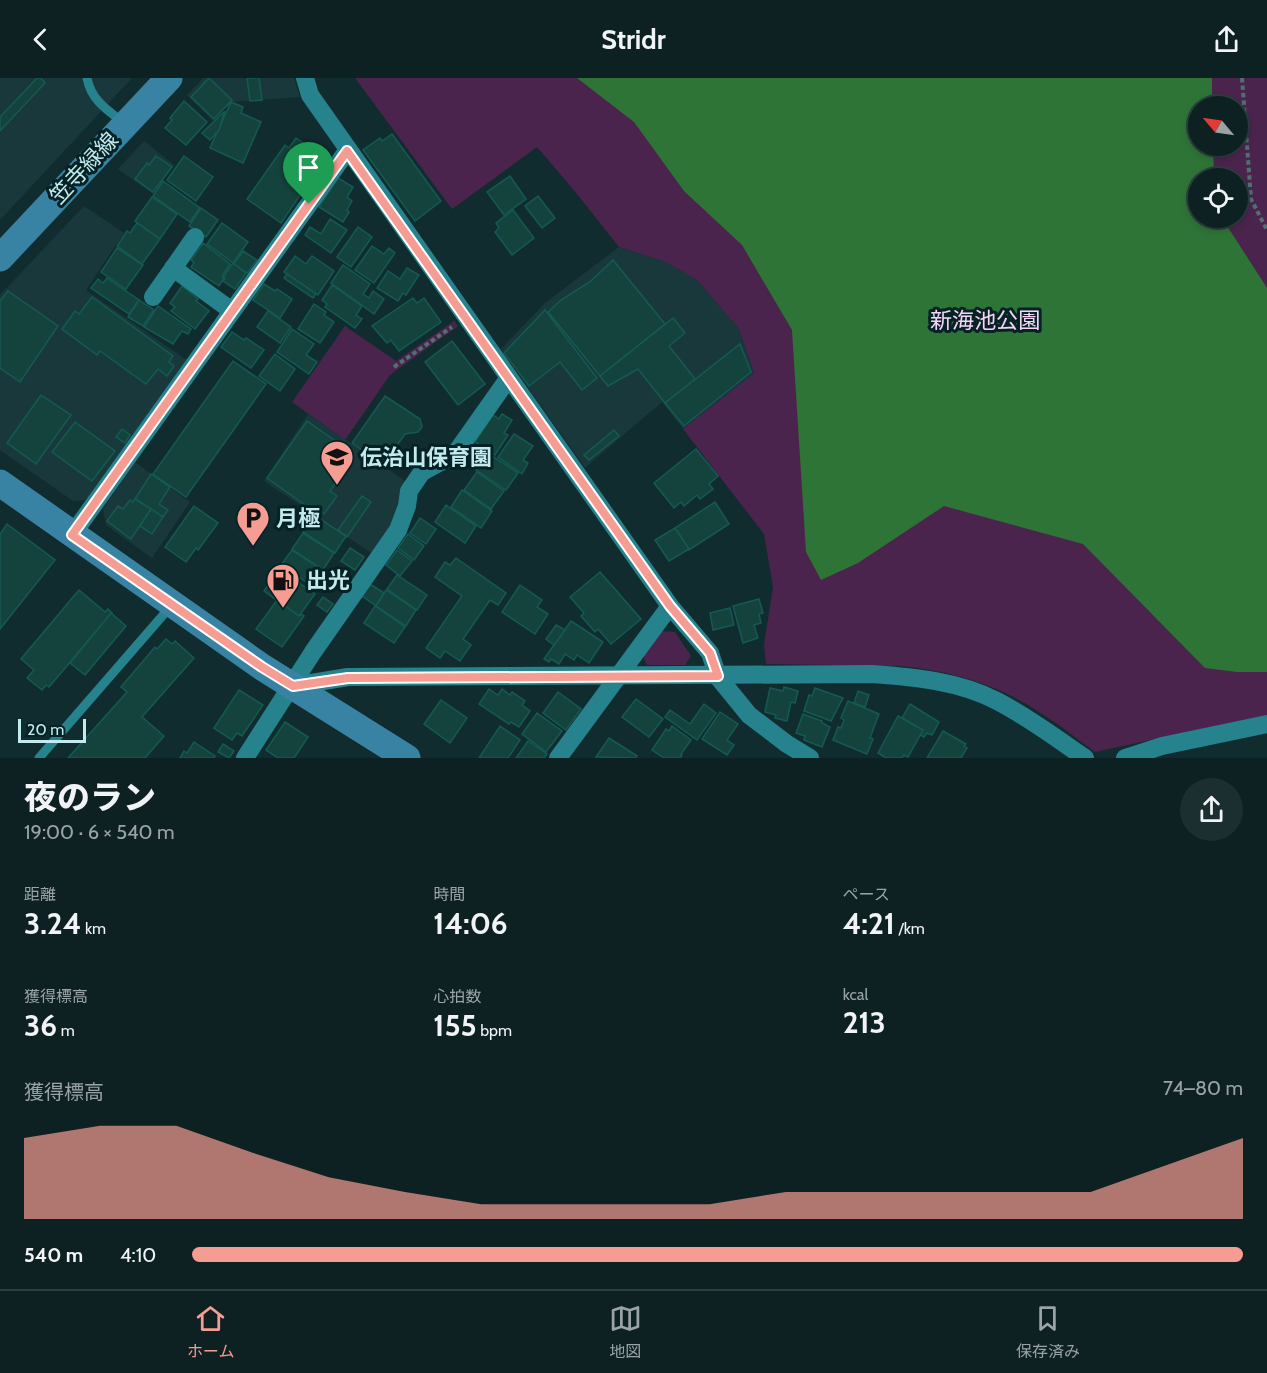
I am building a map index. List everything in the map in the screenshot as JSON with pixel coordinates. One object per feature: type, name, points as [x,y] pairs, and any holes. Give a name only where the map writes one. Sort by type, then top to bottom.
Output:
[{"type":"street","name":"笠寺緑線","points":[[0,258],[169,78]]},
{"type":"street","points":[[305,78],[310,95],[347,151],[670,606],[710,653],[718,676],[749,715],[787,744],[810,758]]},
{"type":"street","points":[[72,535],[347,151]]},
{"type":"street","points":[[153,297],[195,237]]},
{"type":"street","points":[[173,268],[232,311]]},
{"type":"street","points":[[245,758],[313,652],[398,530],[407,506],[409,491],[422,472],[455,454],[508,379]]},
{"type":"street","points":[[0,483],[383,749],[407,758]]},
{"type":"street","points":[[558,758],[616,676],[670,606]]},
{"type":"street","points":[[293,686],[348,678],[872,674],[920,678],[952,685],[995,699],[1085,758]]},
{"type":"street","points":[[1125,758],[1162,746],[1267,724]]},
{"type":"lane","points":[[87,78],[92,96],[103,108],[125,124]]},
{"type":"lane","points":[[39,758],[173,604]]},
{"type":"path","points":[[1242,78],[1251,199],[1267,230]]},
{"type":"path","points":[[394,368],[465,317]]},
{"type":"shaded area","points":[[0,78],[132,78],[0,220]]},
{"type":"shaded area","points":[[203,78],[294,78],[300,97],[232,102],[213,121],[187,95]]},
{"type":"shaded area","name":"新海池公園","points":[[577,78],[1212,78],[1212,96],[1188,96],[1188,156],[1213,156],[1214,168],[1188,168],[1188,228],[1228,228],[1267,288],[1267,672],[1237,672],[1205,668],[1083,544],[944,506],[858,563],[821,580],[806,552],[792,330],[742,245],[684,191],[634,122]]},
{"type":"shaded area","points":[[144,141],[174,165],[153,194],[118,169]]},
{"type":"shaded area","points":[[84,206],[124,233],[86,290],[188,361],[88,500],[73,501],[0,450],[0,295]]},
{"type":"shaded area","points":[[619,247],[666,262],[698,281],[739,329],[754,373],[683,429],[662,402],[585,468],[501,349],[545,303]]},
{"type":"shaded area","name":"伝治山保育園","points":[[308,414],[405,481],[392,527],[373,554],[264,481]]},
{"type":"shaded area","points":[[135,462],[190,502],[152,558],[106,525],[103,509]]},
{"type":"green space","name":"新海池公園","points":[[355,78],[1267,78],[1267,715],[1095,752],[1054,721],[1023,702],[990,686],[955,675],[901,666],[766,664],[764,645],[773,587],[764,534],[683,429],[754,373],[739,329],[698,281],[666,262],[619,247],[537,147],[452,209]]},
{"type":"green space","points":[[454,321],[458,326],[390,375],[345,440],[292,402],[345,326],[396,361]]},
{"type":"green space","points":[[661,631],[675,632],[691,656],[685,665],[647,665],[643,656]]},
{"type":"building","points":[[37,78],[41,78],[45,83],[0,131],[0,117]]},
{"type":"building","points":[[209,78],[232,100],[214,119],[191,97]]},
{"type":"building","points":[[247,78],[259,78],[262,100],[250,101]]},
{"type":"building","points":[[184,101],[207,122],[186,145],[165,128]]},
{"type":"building","points":[[231,102],[243,107],[241,113],[261,122],[243,163],[210,148]]},
{"type":"building","points":[[225,111],[219,130],[210,140],[202,133]]},
{"type":"building","points":[[392,134],[441,201],[415,221],[363,150],[380,138],[382,141]]},
{"type":"building","points":[[296,138],[315,151],[312,154],[323,162],[281,223],[247,199],[285,145],[289,148]]},
{"type":"building","points":[[156,156],[172,167],[153,192],[135,179],[147,163],[149,165]]},
{"type":"building","points":[[184,156],[213,177],[196,201],[167,180]]},
{"type":"building","points":[[510,176],[526,199],[504,215],[487,192]]},
{"type":"building","points":[[338,178],[353,187],[347,197],[352,201],[347,210],[349,212],[343,222],[319,207]]},
{"type":"building","points":[[163,181],[200,208],[190,222],[153,196]]},
{"type":"building","points":[[538,196],[555,218],[542,228],[525,206]]},
{"type":"building","points":[[152,197],[177,214],[160,239],[135,221]]},
{"type":"building","points":[[201,208],[218,220],[206,237],[189,226]]},
{"type":"building","points":[[513,210],[534,238],[512,255],[495,232],[499,228],[496,223]]},
{"type":"building","points":[[330,219],[347,230],[331,253],[305,235],[310,227],[321,234]]},
{"type":"building","points":[[137,223],[160,239],[142,264],[117,246],[127,231],[130,233]]},
{"type":"building","points":[[222,223],[248,242],[233,263],[207,244]]},
{"type":"building","points":[[358,227],[372,237],[351,267],[337,257]]},
{"type":"building","points":[[203,243],[230,264],[219,286],[191,267],[194,263],[191,260]]},
{"type":"building","points":[[372,246],[384,254],[389,248],[395,253],[374,283],[355,270]]},
{"type":"building","points":[[117,248],[143,265],[126,289],[101,272]]},
{"type":"building","points":[[243,251],[257,260],[247,273],[234,264]]},
{"type":"building","points":[[295,256],[306,264],[312,256],[334,271],[318,295],[284,272]]},
{"type":"building","points":[[613,260],[665,324],[600,376],[548,312],[561,300],[591,281]]},
{"type":"building","points":[[233,263],[246,273],[235,289],[223,281],[225,278],[223,277]]},
{"type":"building","points":[[343,265],[370,284],[363,294],[369,298],[373,291],[384,299],[374,314],[331,283]]},
{"type":"building","points":[[407,268],[419,275],[406,295],[403,293],[398,301],[377,288],[388,271],[400,279]]},
{"type":"building","points":[[287,274],[316,294],[313,298],[284,278]]},
{"type":"building","points":[[107,278],[139,300],[129,314],[91,288],[98,279],[103,283]]},
{"type":"building","points":[[264,284],[292,299],[280,318],[253,300]]},
{"type":"building","points":[[332,285],[362,306],[356,315],[362,319],[355,328],[325,307],[327,304],[322,300]]},
{"type":"building","points":[[182,286],[209,311],[195,329],[171,311],[175,307],[170,303]]},
{"type":"building","points":[[8,291],[58,326],[20,382],[0,368],[0,301]]},
{"type":"building","points":[[92,297],[173,356],[169,362],[174,366],[167,376],[158,369],[146,384],[100,351],[97,355],[62,329],[75,311],[79,314]]},
{"type":"building","points":[[413,298],[417,303],[424,298],[441,322],[399,351],[391,340],[387,343],[372,326]]},
{"type":"building","points":[[139,300],[154,310],[143,326],[128,317]]},
{"type":"building","points":[[314,304],[326,312],[324,315],[334,322],[320,343],[298,329]]},
{"type":"building","points":[[158,306],[191,329],[188,334],[182,331],[173,344],[144,327]]},
{"type":"building","points":[[545,310],[597,378],[582,390],[560,362],[529,386],[504,353]]},
{"type":"building","points":[[268,311],[291,327],[280,343],[257,327]]},
{"type":"building","points":[[673,318],[685,333],[669,346],[695,379],[665,403],[638,369],[608,386],[600,376]]},
{"type":"building","points":[[292,329],[314,344],[306,355],[317,362],[309,374],[277,352]]},
{"type":"building","points":[[232,332],[264,350],[251,368],[221,347]]},
{"type":"building","points":[[452,341],[485,384],[458,405],[425,362]]},
{"type":"building","points":[[740,344],[751,372],[684,426],[665,403]]},
{"type":"building","points":[[275,354],[295,369],[280,391],[259,376]]},
{"type":"building","points":[[233,361],[266,384],[186,497],[153,474]]},
{"type":"building","points":[[41,395],[71,415],[36,464],[7,443]]},
{"type":"building","points":[[385,396],[420,419],[422,427],[418,432],[405,434],[383,465],[352,443]]},
{"type":"building","points":[[502,414],[512,420],[504,433],[508,435],[495,455],[475,442],[493,415],[499,419]]},
{"type":"building","points":[[307,421],[351,452],[334,477],[338,480],[330,491],[337,496],[324,514],[314,507],[312,510],[267,478]]},
{"type":"building","points":[[75,422],[115,451],[92,481],[52,452]]},
{"type":"building","points":[[122,429],[130,435],[125,443],[116,437]]},
{"type":"building","points":[[614,430],[619,436],[589,460],[584,455]]},
{"type":"building","points":[[514,434],[533,446],[523,460],[528,463],[522,474],[498,457]]},
{"type":"building","points":[[696,449],[718,476],[709,484],[713,489],[700,499],[697,495],[684,506],[681,502],[674,508],[654,483]]},
{"type":"building","points":[[488,453],[518,473],[506,490],[476,470]]},
{"type":"building","points":[[477,472],[504,491],[491,509],[464,490]]},
{"type":"building","points":[[151,474],[170,487],[159,504],[168,510],[163,517],[135,499]]},
{"type":"building","points":[[462,490],[492,511],[481,528],[451,507]]},
{"type":"building","points":[[362,496],[371,502],[347,537],[338,530]]},
{"type":"building","points":[[135,499],[151,509],[131,539],[107,521],[118,506],[123,509],[130,500],[133,502]]},
{"type":"building","points":[[715,502],[729,524],[689,550],[675,528]]},
{"type":"building","points":[[446,505],[476,526],[465,543],[435,522]]},
{"type":"building","points":[[194,506],[218,523],[186,562],[165,547]]},
{"type":"building","points":[[151,509],[163,517],[152,534],[140,526]]},
{"type":"building","points":[[314,515],[346,536],[335,553],[303,532]]},
{"type":"building","points":[[420,518],[436,529],[426,544],[410,533]]},
{"type":"building","points":[[7,524],[55,560],[0,629],[0,534]]},
{"type":"building","points":[[675,528],[689,549],[669,561],[655,540]]},
{"type":"building","points":[[303,533],[334,553],[323,570],[292,549]]},
{"type":"building","points":[[408,534],[424,546],[414,560],[398,548]]},
{"type":"building","points":[[350,548],[364,557],[355,570],[341,561]]},
{"type":"building","points":[[292,550],[323,570],[312,586],[281,565]]},
{"type":"building","points":[[397,550],[412,561],[400,576],[386,565]]},
{"type":"building","points":[[456,558],[506,593],[498,605],[490,600],[463,639],[471,645],[460,661],[445,651],[440,658],[426,648],[462,596],[435,577],[445,562],[450,565]]},
{"type":"building","points":[[279,569],[315,594],[299,616],[264,591]]},
{"type":"building","points":[[600,572],[641,619],[611,644],[598,629],[595,632],[581,616],[584,613],[570,597]]},
{"type":"building","points":[[397,575],[427,595],[417,610],[387,589]]},
{"type":"building","points":[[370,584],[384,593],[376,606],[362,596]]},
{"type":"building","points":[[520,585],[542,600],[537,607],[548,614],[535,634],[502,612]]},
{"type":"building","points":[[79,590],[105,612],[108,609],[112,613],[49,687],[46,685],[42,690],[27,678],[34,670],[21,659]]},
{"type":"building","points":[[386,590],[416,610],[406,626],[376,606]]},
{"type":"building","points":[[323,597],[333,604],[327,612],[317,605]]},
{"type":"building","points":[[759,599],[763,613],[759,614],[761,623],[754,625],[758,638],[743,643],[733,606]]},
{"type":"building","points":[[277,600],[299,616],[301,614],[304,616],[282,647],[256,629]]},
{"type":"building","points":[[375,606],[405,627],[394,643],[364,623]]},
{"type":"building","points":[[730,608],[734,625],[713,630],[710,613]]},
{"type":"building","points":[[111,613],[126,626],[85,675],[70,663]]},
{"type":"building","points":[[571,621],[603,642],[589,663],[577,655],[574,660],[565,654],[559,664],[551,659],[549,662],[544,659]]},
{"type":"building","points":[[556,625],[565,630],[554,645],[546,639]]},
{"type":"building","points":[[166,639],[172,644],[175,641],[194,658],[142,717],[164,736],[145,758],[68,758],[127,692],[121,687],[155,647],[157,649]]},
{"type":"building","points":[[784,687],[798,691],[795,703],[791,702],[787,721],[765,712],[770,688],[783,691]]},
{"type":"building","points":[[815,688],[843,698],[831,721],[804,711],[809,695],[812,696]]},
{"type":"building","points":[[489,689],[498,695],[502,689],[510,695],[512,692],[525,701],[522,705],[530,711],[519,727],[511,722],[509,724],[479,704]]},
{"type":"building","points":[[239,690],[263,705],[242,736],[237,733],[232,740],[214,728]]},
{"type":"building","points":[[858,691],[869,695],[865,707],[854,703]]},
{"type":"building","points":[[558,692],[581,709],[566,730],[543,713]]},
{"type":"building","points":[[636,699],[663,719],[649,737],[622,717]]},
{"type":"building","points":[[441,700],[467,718],[450,743],[424,724]]},
{"type":"building","points":[[848,701],[879,714],[867,754],[833,740],[838,727],[841,728],[844,720],[841,718]]},
{"type":"building","points":[[704,704],[716,713],[697,740],[665,717],[670,710],[690,724]]},
{"type":"building","points":[[910,704],[939,722],[932,735],[927,733],[924,737],[920,735],[923,730],[902,718]]},
{"type":"building","points":[[720,712],[738,724],[727,740],[734,745],[727,755],[702,739]]},
{"type":"building","points":[[537,713],[562,731],[546,752],[522,734]]},
{"type":"building","points":[[803,714],[822,721],[830,727],[822,747],[804,740],[805,736],[796,733]]},
{"type":"building","points":[[898,716],[923,730],[908,757],[904,755],[902,758],[886,758],[878,753]]},
{"type":"building","points":[[285,722],[308,737],[294,758],[278,758],[266,750]]},
{"type":"building","points":[[500,726],[520,740],[508,758],[479,758]]},
{"type":"building","points":[[672,726],[691,740],[680,758],[664,758],[652,750],[666,729],[669,731]]},
{"type":"building","points":[[943,731],[966,744],[964,746],[967,748],[961,758],[927,758]]},
{"type":"building","points":[[609,738],[637,756],[635,758],[596,757]]},
{"type":"building","points":[[528,741],[547,754],[544,758],[516,758]]},
{"type":"building","points":[[194,742],[215,756],[214,758],[180,758],[184,751],[187,753]]},
{"type":"building","points":[[223,744],[234,751],[229,758],[218,752]]},
{"type":"place","name":"伝治山保育園","points":[[337,486]]},
{"type":"place","name":"月極","points":[[253,547]]},
{"type":"place","name":"出光","points":[[283,609]]},
{"type":"route","points":[[347,151],[670,606],[710,653],[718,676],[348,678],[293,686],[262,667],[72,535],[309,204],[347,151]]}]
